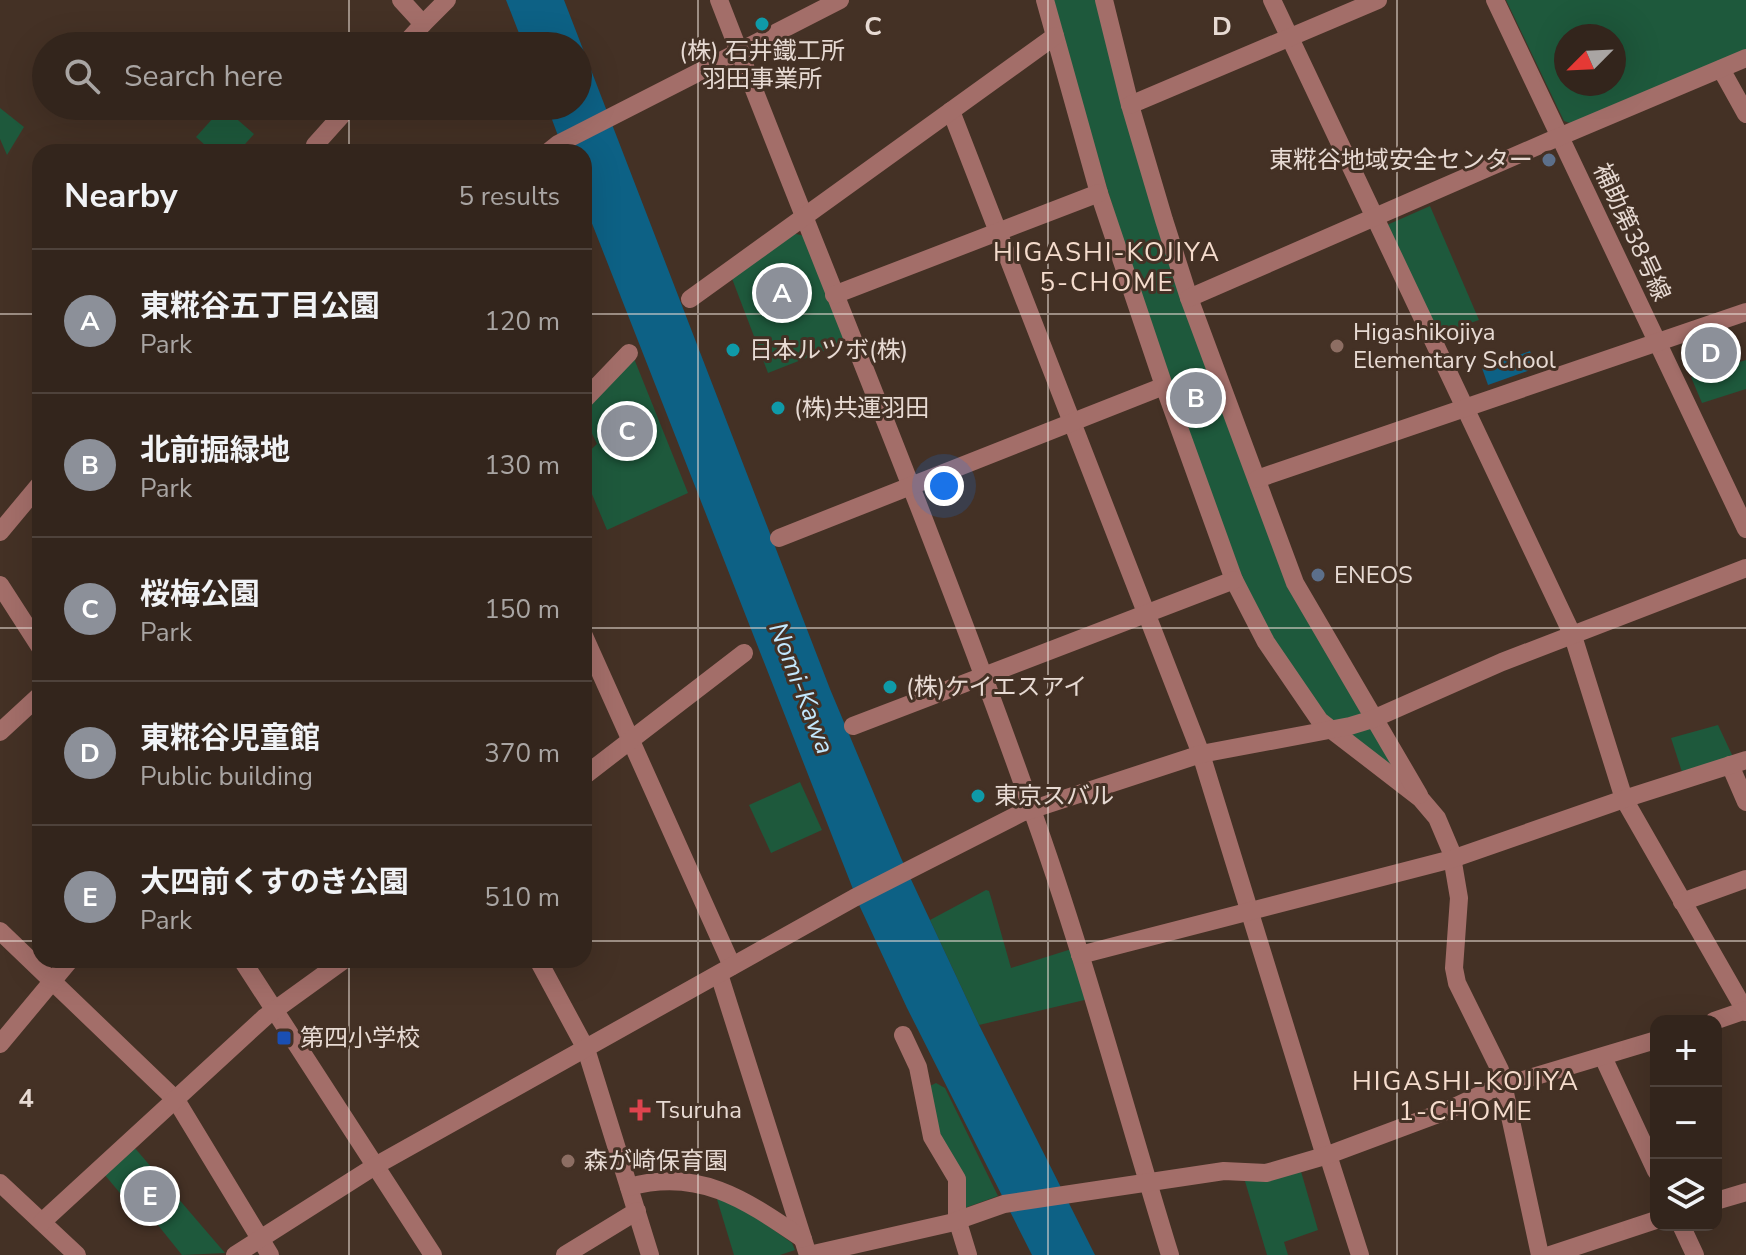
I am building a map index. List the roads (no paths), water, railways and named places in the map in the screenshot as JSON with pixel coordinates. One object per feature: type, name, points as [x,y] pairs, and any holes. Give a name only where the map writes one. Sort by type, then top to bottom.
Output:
[{"type":"street","points":[[401,0],[423,24]]},
{"type":"street","points":[[416,32],[447,0]]},
{"type":"street","points":[[719,0],[910,486],[1032,808],[1080,955],[1170,1255]]},
{"type":"street","points":[[561,144],[840,0]]},
{"type":"street","points":[[1045,0],[1099,193],[1234,580],[1266,642],[1320,721],[1420,798]]},
{"type":"street","points":[[1104,0],[1130,105],[1189,298],[1295,583],[1420,798],[1437,818],[1452,859],[1459,898],[1454,968],[1457,983],[1500,1070],[1540,1255]]},
{"type":"street","points":[[1272,0],[1573,636],[1624,799],[1746,1011],[1722,1018]]},
{"type":"street","points":[[1130,105],[1378,0]]},
{"type":"street","name":"補助第38号線","points":[[1495,0],[1746,529]]},
{"type":"street","points":[[690,299],[1055,36]]},
{"type":"street","points":[[1189,298],[1746,58]]},
{"type":"street","points":[[1721,69],[1746,114]]},
{"type":"street","points":[[951,111],[1201,754],[1360,1255]]},
{"type":"street","points":[[316,144],[337,120]]},
{"type":"street","points":[[834,295],[1099,193]]},
{"type":"street","points":[[1257,479],[1746,312]]},
{"type":"street","points":[[592,392],[629,353]]},
{"type":"street","points":[[779,538],[1164,386]]},
{"type":"street","points":[[0,532],[32,494]]},
{"type":"street","points":[[235,1255],[265,1247],[375,1166],[854,898],[1032,808],[1201,754],[1373,719],[1502,662],[1746,568]]},
{"type":"street","points":[[853,726],[1234,580]]},
{"type":"street","points":[[0,585],[32,635]]},
{"type":"street","points":[[592,770],[744,653]]},
{"type":"street","points":[[592,654],[726,970],[806,1250]]},
{"type":"street","points":[[0,732],[32,702]]},
{"type":"street","points":[[1080,955],[1452,859],[1738,762],[1746,802]]},
{"type":"street","points":[[1682,902],[1746,879]]},
{"type":"street","points":[[0,931],[32,962]]},
{"type":"street","points":[[38,968],[176,1100],[265,1247]]},
{"type":"street","points":[[0,1044],[63,968]]},
{"type":"street","points":[[247,968],[433,1255]]},
{"type":"street","points":[[42,1222],[274,1011],[333,968]]},
{"type":"street","points":[[542,968],[586,1049],[650,1255]]},
{"type":"street","points":[[903,1035],[918,1067],[932,1137],[957,1179],[957,1219],[968,1255]]},
{"type":"street","points":[[806,1250],[957,1219],[1004,1204],[1067,1193],[1224,1171],[1264,1173],[1327,1155],[1446,1111],[1493,1089],[1650,1042]]},
{"type":"street","points":[[1603,1057],[1650,1159]]},
{"type":"street","points":[[629,1187],[660,1180],[710,1186],[753,1205],[806,1250]]},
{"type":"street","points":[[0,1183],[77,1255]]},
{"type":"street","points":[[1722,1199],[1746,1192]]},
{"type":"street","points":[[565,1255],[637,1211]]},
{"type":"street","points":[[1550,1255],[1650,1222]]},
{"type":"street","points":[[1684,1231],[1695,1255]]},
{"type":"water","points":[[506,0],[564,0],[576,32],[519,32]]},
{"type":"water","name":"Nomi-Kawa","points":[[592,73],[830,689],[901,858],[979,1025],[1095,1255],[1032,1255],[907,1008],[860,907],[592,223],[592,144],[561,144],[552,120],[592,120]]},
{"type":"water","points":[[1530,351],[1536,368],[1488,385],[1482,368]]},
{"type":"place","name":"(株) 石井鐵工所 羽田事業所","points":[[762,24]]},
{"type":"place","name":"東糀谷地域安全センター","points":[[1549,160]]},
{"type":"place","name":"東糀谷五丁目公園","points":[[782,293]]},
{"type":"place","name":"Higashikojiya Elementary School","points":[[1337,346]]},
{"type":"place","name":"日本ルツボ(株)","points":[[733,350]]},
{"type":"place","name":"東糀谷児童館","points":[[1711,353]]},
{"type":"place","name":"北前掘緑地","points":[[1196,398]]},
{"type":"place","name":"(株)共運羽田","points":[[778,408]]},
{"type":"place","name":"桜梅公園","points":[[627,431]]},
{"type":"place","name":"ENEOS","points":[[1318,575]]},
{"type":"place","name":"(株)ケイエスアイ","points":[[890,687]]},
{"type":"place","name":"東京スバル","points":[[978,796]]},
{"type":"place","name":"第四小学校","points":[[284,1038]]},
{"type":"place","name":"Tsuruha","points":[[640,1110]]},
{"type":"place","name":"森が崎保育園","points":[[568,1161]]},
{"type":"place","name":"大四前くすのき公園","points":[[150,1196]]},
{"type":"district","name":"HIGASHI-KOJIYA 5-CHOME","points":[[1107,267]]},
{"type":"district","name":"HIGASHI-KOJIYA 1-CHOME","points":[[1466,1096]]}]
